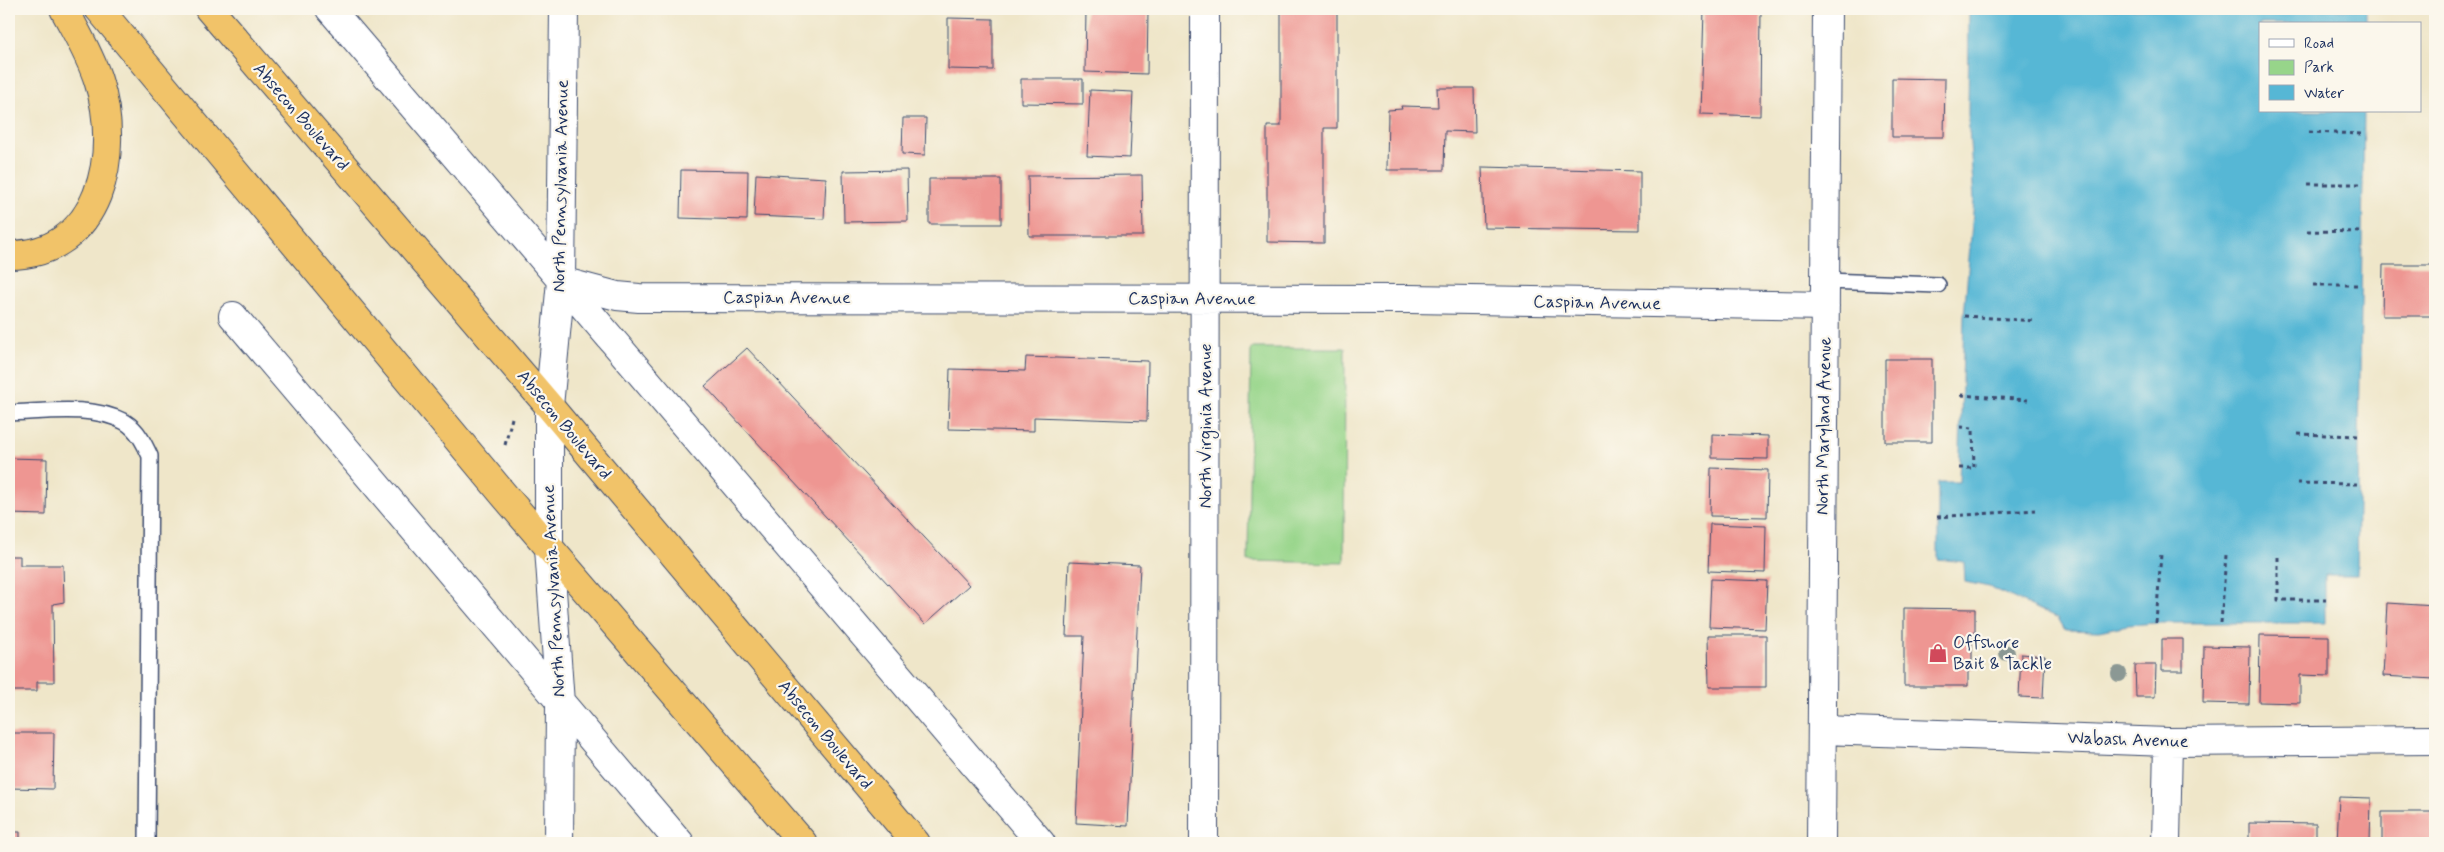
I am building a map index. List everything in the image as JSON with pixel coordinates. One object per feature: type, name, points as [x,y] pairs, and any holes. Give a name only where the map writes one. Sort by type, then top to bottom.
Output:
[{"type":"highway","points":[[9,255],[26,255],[42,251],[73,233],[94,204],[101,183],[106,158],[107,128],[104,103],[90,58],[64,9]]},
{"type":"highway","points":[[99,9],[549,548],[804,843]]},
{"type":"highway","name":"Absecon Boulevard","points":[[209,9],[549,406],[916,843]]},
{"type":"street","points":[[330,9],[1041,843]]},
{"type":"street","name":"North Pennsylvania Avenue","points":[[559,843],[560,703],[549,548],[549,406],[561,281],[564,9]]},
{"type":"street","name":"North Virginia Avenue","points":[[1204,843],[1205,9]]},
{"type":"street","name":"North Maryland Avenue","points":[[1821,843],[1828,9]]},
{"type":"street","name":"Caspian Avenue","points":[[561,281],[594,291],[632,298],[1206,298],[1826,294]]},
{"type":"street","points":[[233,316],[680,843]]},
{"type":"street","name":"Wabash Avenue","points":[[1822,730],[2168,742],[2435,740]]},
{"type":"street","points":[[2166,843],[2168,742]]},
{"type":"lane","points":[[1826,294],[1938,285]]},
{"type":"lane","points":[[9,413],[74,411],[101,415],[125,423],[141,437],[150,456],[147,843]]},
{"type":"path","points":[[2309,132],[2363,134]]},
{"type":"path","points":[[2308,184],[2362,184]]},
{"type":"path","points":[[2307,231],[2362,232]]},
{"type":"path","points":[[2313,285],[2361,285]]},
{"type":"path","points":[[1964,316],[2035,321]]},
{"type":"path","points":[[1961,394],[2028,400]]},
{"type":"path","points":[[505,445],[512,418]]},
{"type":"path","points":[[1959,468],[1974,468],[1973,428],[1960,427]]},
{"type":"path","points":[[2298,434],[2359,436]]},
{"type":"path","points":[[2297,483],[2358,484]]},
{"type":"path","points":[[1937,517],[2035,510]]},
{"type":"path","points":[[2156,623],[2161,554]]},
{"type":"path","points":[[2221,623],[2226,555]]},
{"type":"path","points":[[2278,557],[2278,600],[2326,600]]},
{"type":"green space","points":[[1251,348],[1345,348],[1344,563],[1248,561]]},
{"type":"water","points":[[1969,9],[2366,9],[2366,22],[2259,22],[2259,112],[2364,112],[2357,575],[2325,575],[2325,623],[2156,623],[2128,625],[2099,631],[2065,630],[2058,618],[1989,587],[1965,582],[1964,562],[1938,559],[1938,482],[1959,482],[1964,316],[1974,200],[1968,114]]},
{"type":"building","points":[[1086,9],[1148,11],[1147,74],[1085,72]]},
{"type":"building","points":[[1281,9],[1337,10],[1337,128],[1324,128],[1324,243],[1267,242],[1267,126],[1281,126]]},
{"type":"building","points":[[1704,9],[1761,9],[1760,116],[1701,114]]},
{"type":"building","points":[[948,18],[993,19],[993,70],[948,69]]},
{"type":"building","points":[[1892,78],[1945,79],[1944,137],[1892,137]]},
{"type":"building","points":[[1021,79],[1083,79],[1083,104],[1021,103]]},
{"type":"building","points":[[1437,88],[1474,88],[1475,132],[1445,131],[1444,170],[1387,170],[1388,110],[1402,109],[1401,106],[1438,107]]},
{"type":"building","points":[[1090,90],[1133,92],[1130,158],[1087,156]]},
{"type":"building","points":[[903,118],[926,118],[925,155],[902,154]]},
{"type":"building","points":[[1482,167],[1640,171],[1640,230],[1484,228]]},
{"type":"building","points":[[681,170],[748,171],[747,220],[680,218]]},
{"type":"building","points":[[907,170],[908,221],[844,222],[843,171]]},
{"type":"building","points":[[756,174],[826,178],[824,219],[754,216]]},
{"type":"building","points":[[1142,175],[1143,236],[1029,236],[1028,176]]},
{"type":"building","points":[[929,179],[1001,179],[1001,224],[929,224]]},
{"type":"building","points":[[2383,265],[2435,265],[2435,316],[2382,316]]},
{"type":"building","points":[[747,348],[969,585],[925,624],[705,386]]},
{"type":"building","points":[[1026,357],[1148,361],[1147,421],[1034,417],[1034,431],[948,429],[950,369],[1025,371]]},
{"type":"building","points":[[1885,359],[1932,359],[1932,442],[1885,442]]},
{"type":"building","points":[[1712,434],[1768,436],[1768,459],[1712,458]]},
{"type":"building","points":[[9,458],[47,459],[46,515],[9,514]]},
{"type":"building","points":[[1711,468],[1768,470],[1767,517],[1710,516]]},
{"type":"building","points":[[1710,524],[1766,526],[1765,573],[1708,571]]},
{"type":"building","points":[[9,556],[20,556],[20,565],[63,565],[64,602],[53,604],[54,682],[37,682],[37,691],[9,691]]},
{"type":"building","points":[[1069,562],[1140,565],[1128,826],[1076,823],[1084,636],[1066,636]]},
{"type":"building","points":[[1711,579],[1767,581],[1765,629],[1709,627]]},
{"type":"building","points":[[2387,603],[2435,606],[2434,679],[2383,676]]},
{"type":"building","name":"Offshore Bait & Tackle","points":[[1904,608],[1975,609],[1975,637],[1972,637],[1972,669],[1968,669],[1968,686],[1904,686]]},
{"type":"building","points":[[1708,635],[1766,635],[1766,687],[1709,687]]},
{"type":"building","points":[[2260,635],[2329,636],[2329,676],[2300,675],[2300,703],[2259,702]]},
{"type":"building","points":[[2162,639],[2183,639],[2183,671],[2162,671]]},
{"type":"building","points":[[2204,646],[2250,647],[2249,704],[2203,703]]},
{"type":"building","points":[[2021,654],[2045,656],[2043,698],[2019,697]]},
{"type":"building","points":[[2135,665],[2156,665],[2155,697],[2136,697]]},
{"type":"building","points":[[9,733],[54,733],[53,789],[9,788]]},
{"type":"building","points":[[2339,797],[2371,798],[2370,843],[2337,843]]},
{"type":"building","points":[[2382,812],[2432,812],[2432,843],[2382,843]]},
{"type":"building","points":[[2249,823],[2316,824],[2316,843],[2249,843]]},
{"type":"building","points":[[9,832],[20,832],[20,843],[9,843]]},
{"type":"building","points":[[63,841],[63,843],[31,843],[31,842]]},
{"type":"place","name":"Offshore Bait & Tackle","points":[[1938,653]]}]
